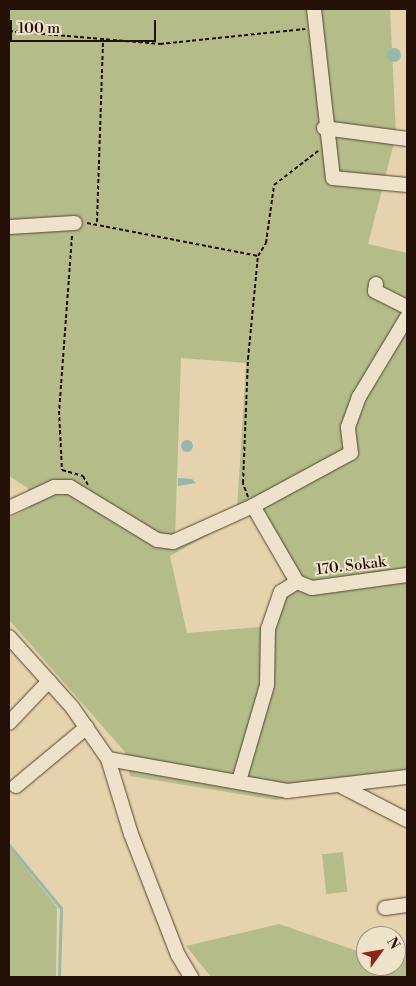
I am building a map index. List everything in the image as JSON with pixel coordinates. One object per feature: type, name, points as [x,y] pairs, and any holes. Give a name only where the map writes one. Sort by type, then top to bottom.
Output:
[{"type":"street","points":[[314,9],[326,146],[333,178],[407,185]]},
{"type":"street","points":[[324,128],[407,139]]},
{"type":"street","points":[[9,227],[75,223]]},
{"type":"street","points":[[376,284],[375,291],[407,307]]},
{"type":"street","points":[[9,508],[54,487],[70,487],[157,540],[173,542],[253,506],[351,453],[348,427],[359,397],[407,317]]},
{"type":"street","name":"170. Sokak","points":[[253,506],[297,582],[312,588],[407,575]]},
{"type":"street","points":[[239,781],[267,685],[268,629],[281,592],[297,582]]},
{"type":"street","points":[[9,636],[87,727],[108,760],[131,834],[178,955],[191,977]]},
{"type":"street","points":[[9,723],[49,682]]},
{"type":"street","points":[[16,786],[87,727]]},
{"type":"street","points":[[108,760],[239,781],[287,791],[343,786],[407,777]]},
{"type":"street","points":[[343,786],[407,820]]},
{"type":"street","points":[[385,908],[407,906]]},
{"type":"path","points":[[9,31],[104,42],[184,42],[316,28]]},
{"type":"path","points":[[97,223],[104,42]]},
{"type":"path","points":[[253,506],[243,483],[258,256],[266,243],[274,185],[326,146]]},
{"type":"path","points":[[84,494],[85,478],[62,470],[59,410],[75,223],[97,223],[258,256]]},
{"type":"green space","points":[[9,9],[390,9],[396,135],[368,244],[407,253],[407,778],[276,800],[130,776],[125,752],[9,620],[9,518],[29,508],[28,488],[9,476]],"holes":[[[181,358],[246,363],[237,511],[175,538]],[[252,511],[288,572],[272,626],[187,633],[170,556]]]},
{"type":"green space","points":[[9,847],[57,907],[56,977],[9,977]]},
{"type":"green space","points":[[343,852],[347,892],[326,894],[322,854]]},
{"type":"green space","points":[[279,924],[356,951],[356,976],[406,976],[407,948],[407,977],[211,977],[186,946]]},
{"type":"shaded area","points":[[394,48],[399,50],[401,55],[399,60],[394,62],[389,60],[387,55],[389,50]]},
{"type":"shaded area","points":[[185,440],[189,440],[193,446],[189,452],[185,452],[181,448],[181,444]]},
{"type":"shaded area","points":[[178,478],[192,479],[196,483],[178,486]]},
{"type":"waterway","points":[[9,845],[61,908],[59,977]]}]
